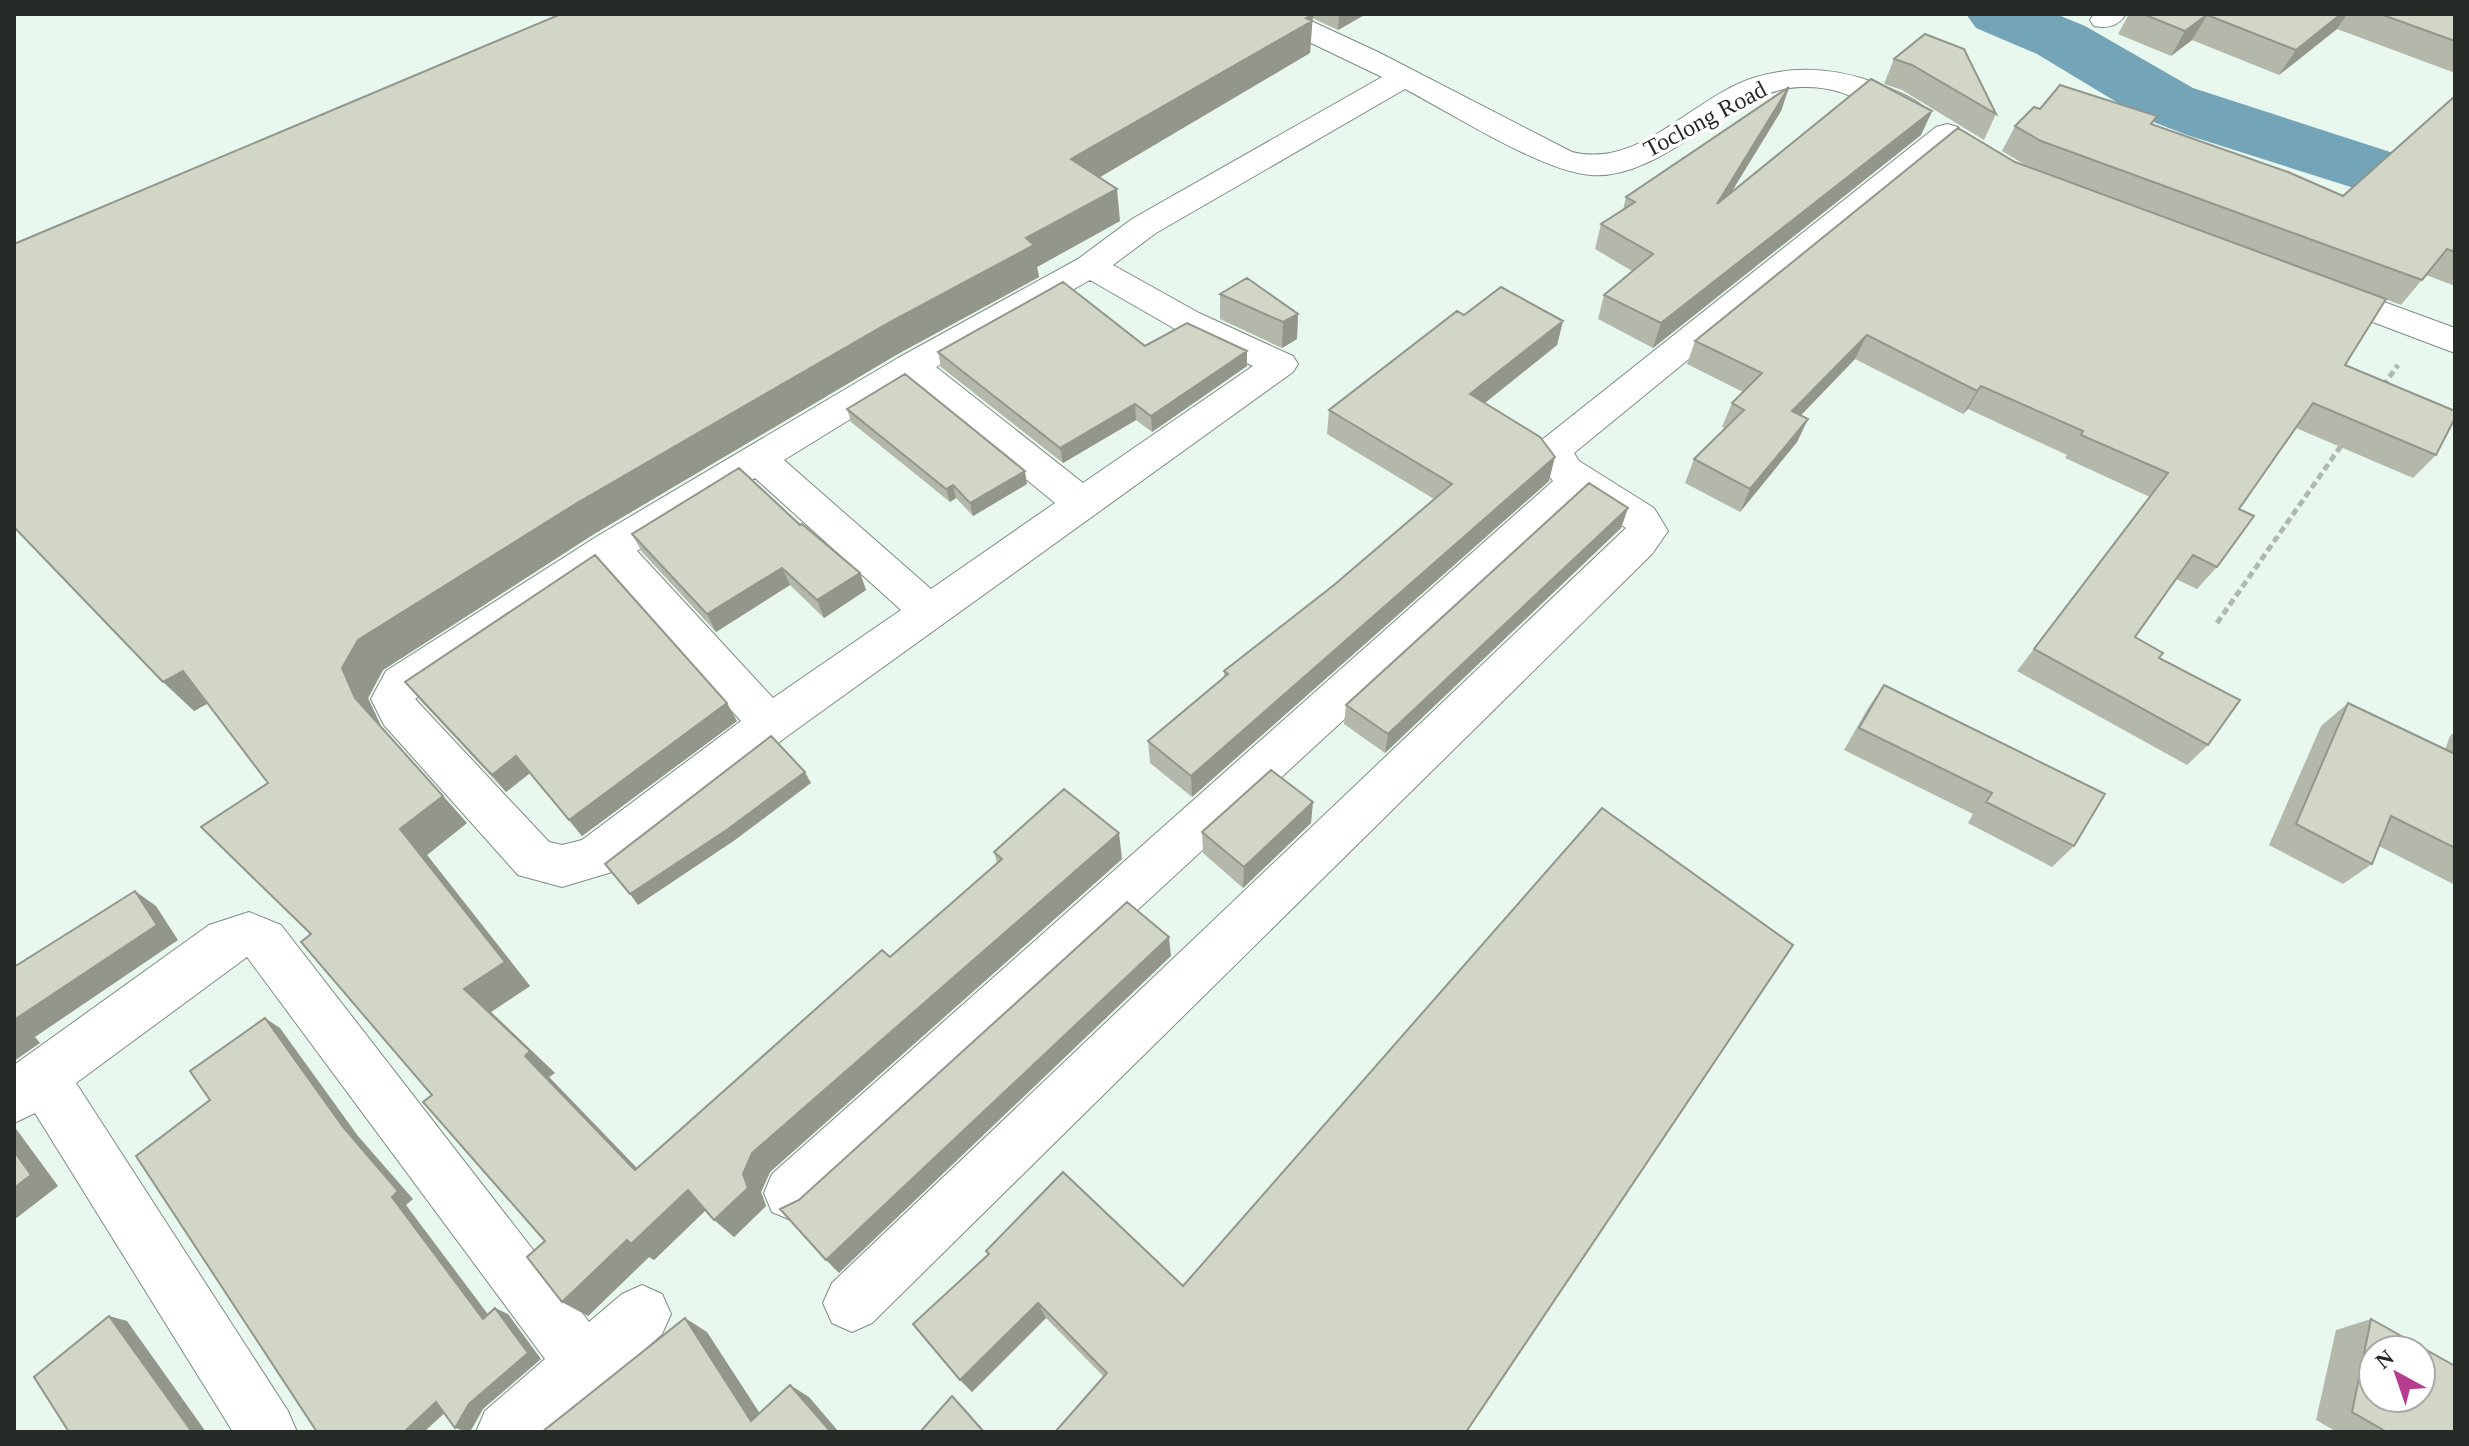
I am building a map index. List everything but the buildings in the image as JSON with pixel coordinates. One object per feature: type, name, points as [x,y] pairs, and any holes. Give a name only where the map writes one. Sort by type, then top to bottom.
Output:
[{"type":"street","name":"Toclong Road","points":[[1273,14],[1404,77],[1561,159],[1591,166],[1617,164],[1643,153],[1762,85],[1809,77],[1865,89],[1889,99],[1958,140],[1556,448],[1555,459],[1565,471],[1579,480]]},
{"type":"street","points":[[1090,266],[1187,321],[1280,364],[770,724],[595,857],[562,866],[535,860],[399,712],[393,699],[401,683],[610,548],[911,366],[1090,266],[1144,226],[1404,77]]},
{"type":"street","points":[[2292,279],[2455,341]]},
{"type":"street","points":[[911,366],[1082,503]]},
{"type":"street","points":[[758,459],[929,611]]},
{"type":"street","points":[[791,1193],[1579,480],[1640,518],[1648,531],[1638,544],[852,1303]]},
{"type":"street","points":[[610,548],[770,724]]},
{"type":"street","points":[[267,1432],[28,1087],[226,941],[249,934],[264,941],[585,1364]]},
{"type":"street","points":[[506,1432],[642,1314]]},
{"type":"path","points":[[2379,392],[2424,328]]},
{"type":"path","points":[[2217,623],[2352,430]]},
{"type":"waterway","points":[[1999,14],[2061,40],[2168,103],[2212,120],[2455,197]]}]
